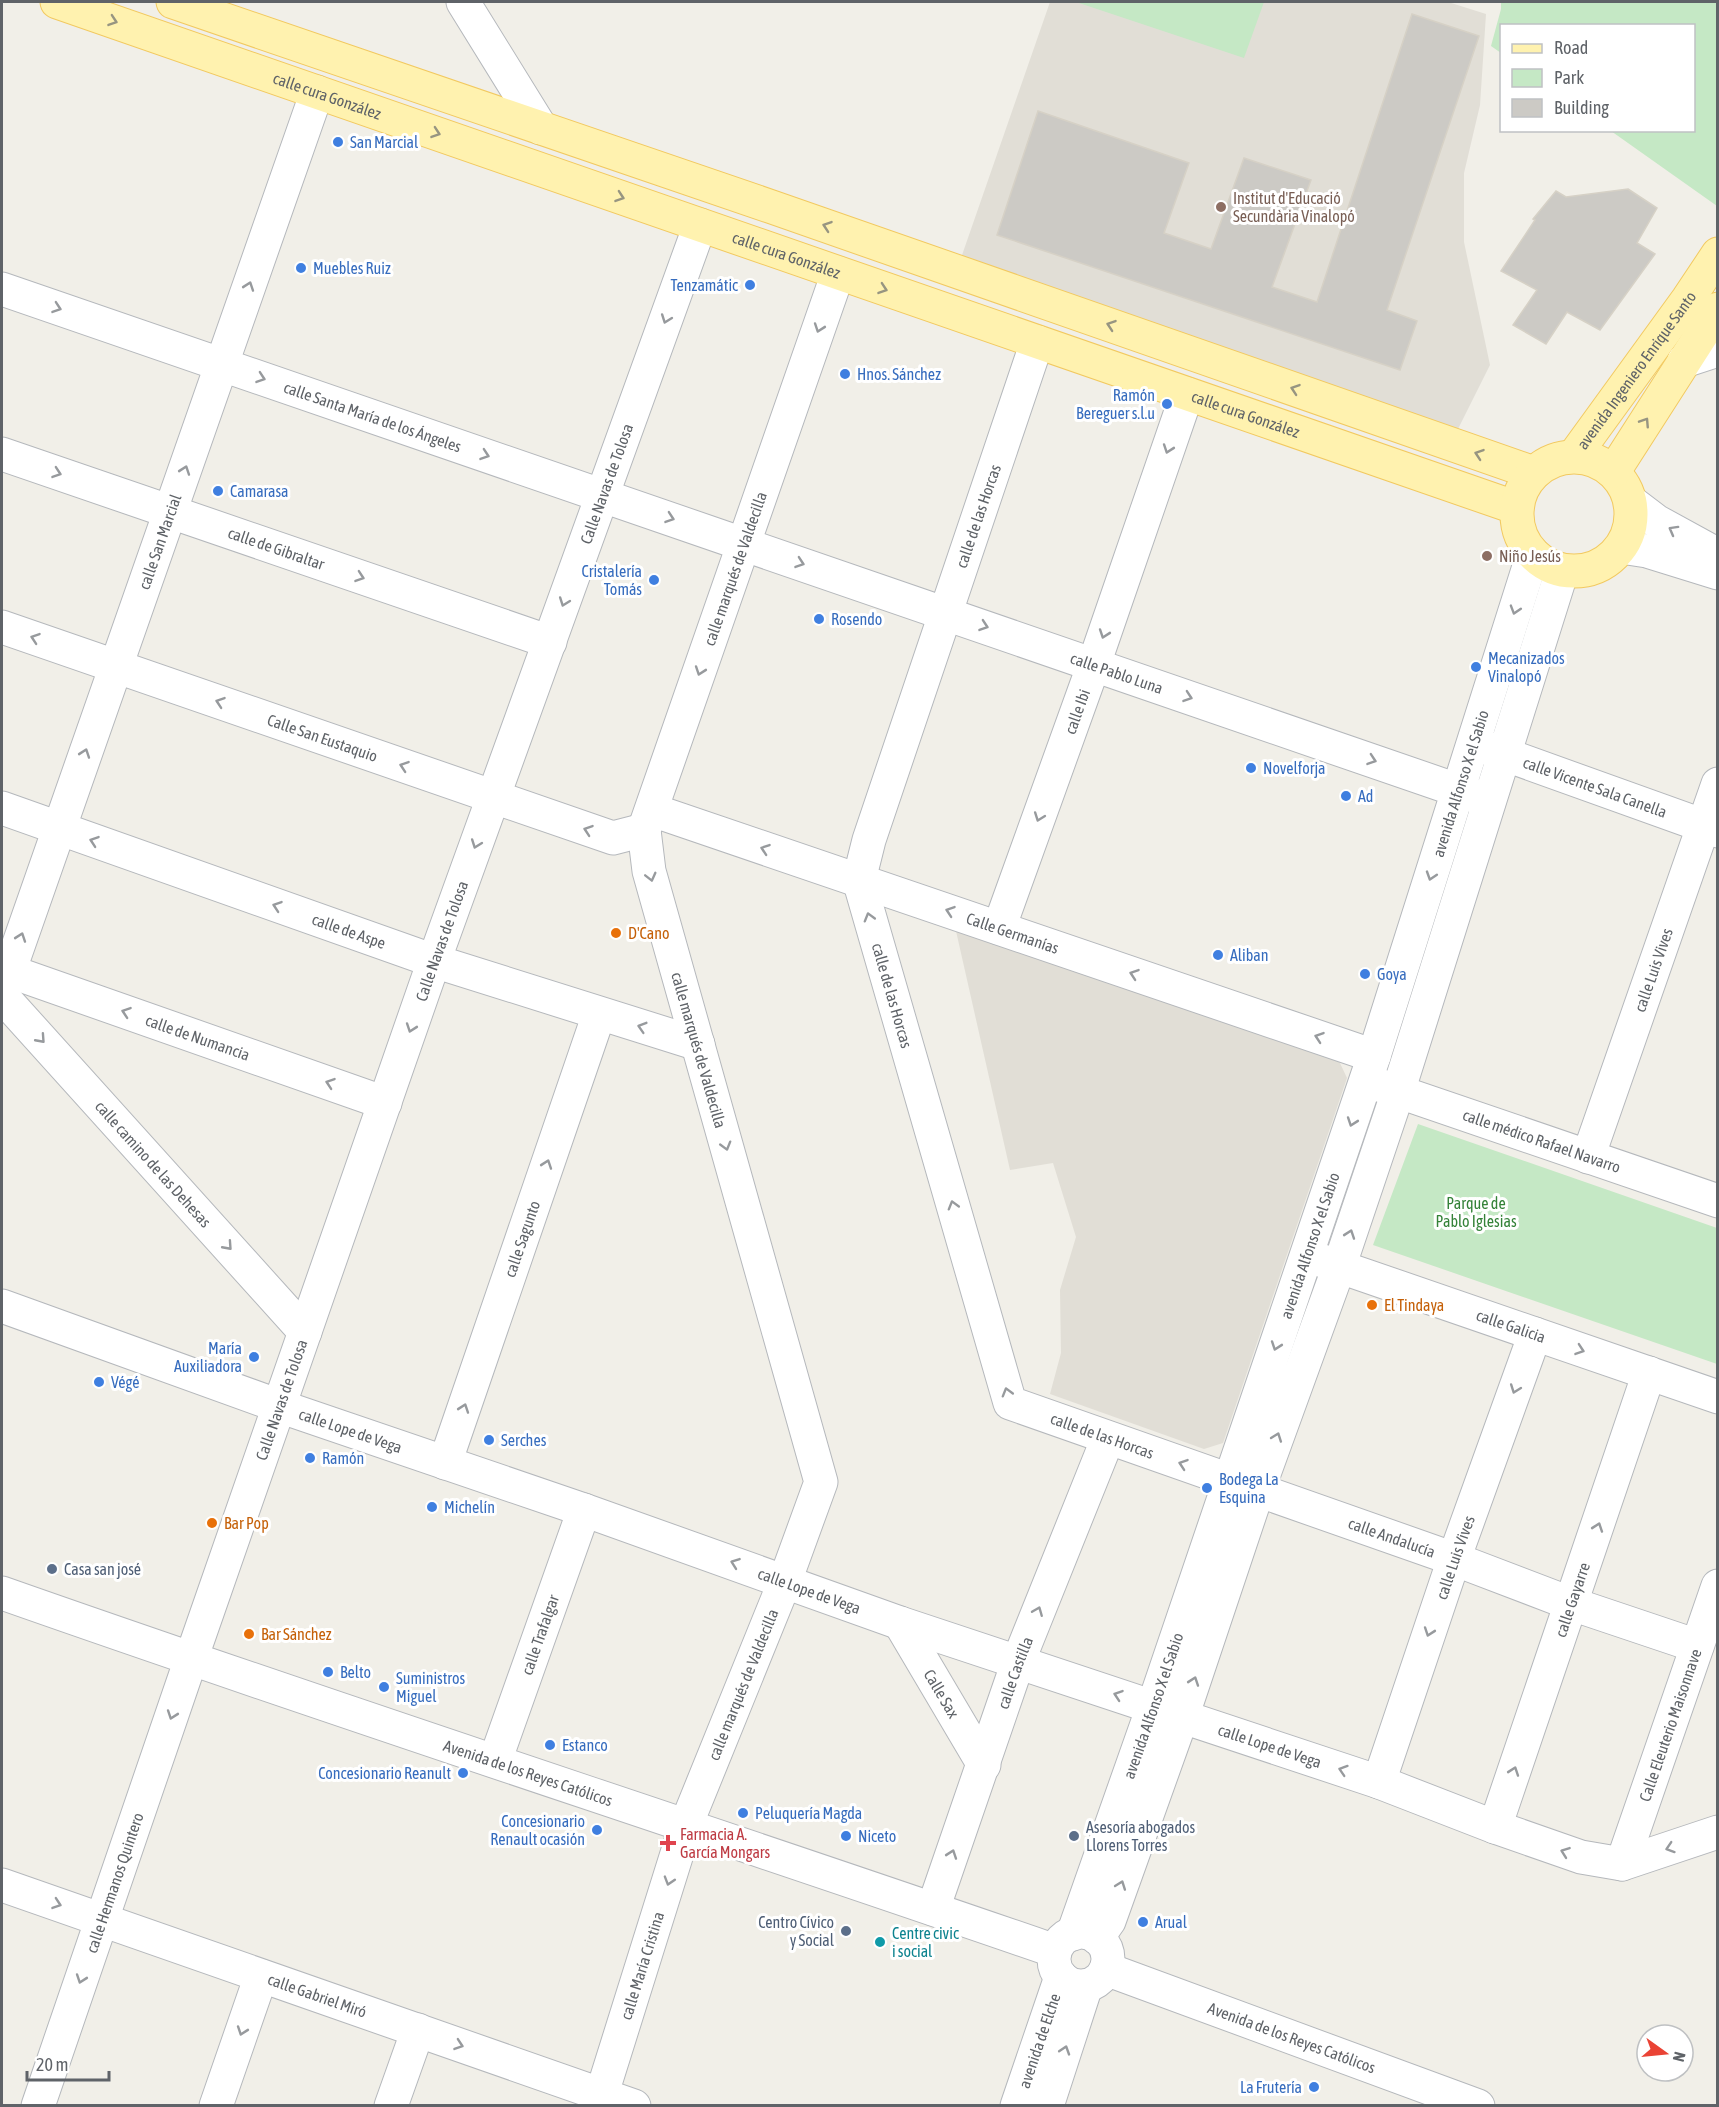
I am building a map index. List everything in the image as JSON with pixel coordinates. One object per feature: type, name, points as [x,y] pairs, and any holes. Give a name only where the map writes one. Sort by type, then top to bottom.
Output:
[{"type":"main road","name":"calle cura González","points":[[57,2],[1517,508]]},
{"type":"main road","points":[[173,2],[1534,473]]},
{"type":"main road","name":"avenida Ingeniero Enrique Santo","points":[[1574,456],[1718,254]]},
{"type":"main road","name":"avenida Ingeniero Enrique Santo","points":[[1614,471],[1718,309]]},
{"type":"main road","points":[[1574,456],[1589,458],[1614,471],[1624,485],[1631,502],[1632,519],[1628,536],[1617,553],[1601,566],[1582,572],[1562,571],[1546,565],[1523,541],[1518,525],[1517,508],[1522,489],[1534,473],[1560,458],[1574,456]]},
{"type":"street","points":[[463,2],[541,128]]},
{"type":"street","name":"calle San Marcial","points":[[4,986],[317,92]]},
{"type":"street","name":"Calle Navas de Tolosa","points":[[191,1659],[434,961],[700,225]]},
{"type":"street","name":"calle marqués de Valdecilla","points":[[686,1825],[785,1581],[821,1482],[649,871],[648,820],[838,273]]},
{"type":"street","name":"calle Santa María de los Ángeles","points":[[2,290],[744,544]]},
{"type":"street","name":"calle de las Horcas","points":[[1037,342],[869,840],[859,880],[1010,1403],[1245,1485]]},
{"type":"street","name":"avenida Ingeniero Enrique Santo","points":[[1684,361],[1718,350]]},
{"type":"street","name":"calle Ibi","points":[[999,928],[1094,664],[1186,394]]},
{"type":"street","name":"calle de Gibraltar","points":[[2,454],[550,642]]},
{"type":"street","points":[[1631,502],[1656,521],[1718,555]]},
{"type":"street","name":"calle Pablo Luna","points":[[744,544],[1490,801]]},
{"type":"street","points":[[1621,547],[1647,551],[1718,573]]},
{"type":"street","name":"avenida Alfonso X el Sabio","points":[[1080,1959],[1108,1921],[1167,1712],[1245,1485],[1306,1256],[1370,1068],[1533,554]]},
{"type":"street","name":"avenida Alfonso X el Sabio","points":[[1245,1485],[1339,1267],[1398,1092],[1562,571]]},
{"type":"street","name":"Calle San Eustaquio","points":[[2,627],[613,838],[648,820]]},
{"type":"street","name":"calle Vicente Sala Canella","points":[[1474,743],[1710,828]]},
{"type":"street","name":"calle Luis Vives","points":[[1588,1156],[1710,828],[1718,783]]},
{"type":"street","name":"calle de Aspe","points":[[2,808],[434,961],[698,1044]]},
{"type":"street","name":"Calle Germanías","points":[[648,820],[859,880],[999,928],[1370,1068]]},
{"type":"street","name":"calle de Numancia","points":[[4,986],[385,1103]]},
{"type":"street","name":"calle camino de las Dehesas","points":[[4,986],[305,1332]]},
{"type":"street","name":"calle Sagunto","points":[[445,1463],[598,1014]]},
{"type":"street","name":"calle médico Rafael Navarro","points":[[1370,1068],[1398,1092],[1718,1201]]},
{"type":"street","name":"calle Galicia","points":[[1306,1256],[1718,1397]]},
{"type":"street","name":"calle Lope de Vega","points":[[2,1306],[279,1406],[584,1510],[900,1623],[1379,1782],[1495,1827],[1581,1857],[1622,1864]]},
{"type":"street","name":"calle Luis Vives","points":[[1379,1782],[1454,1559],[1535,1334]]},
{"type":"street","name":"calle Gayarre","points":[[1495,1827],[1649,1373]]},
{"type":"street","name":"calle Castilla","points":[[933,1909],[1018,1662],[1108,1438]]},
{"type":"street","name":"calle Andalucía","points":[[1245,1485],[1454,1559],[1572,1604],[1697,1646]]},
{"type":"street","name":"calle Trafalgar","points":[[495,1761],[584,1510]]},
{"type":"street","name":"Calle Eleuterio Maisonnave","points":[[1622,1864],[1718,1586]]},
{"type":"street","name":"Avenida de los Reyes Católicos","points":[[2,1593],[1080,1959],[1478,2106]]},
{"type":"street","name":"Calle Sax","points":[[900,1623],[984,1765]]},
{"type":"street","name":"calle Hermanos Quintero","points":[[38,2106],[191,1659]]},
{"type":"street","name":"calle María Cristina","points":[[600,2100],[686,1825]]},
{"type":"street","points":[[1622,1864],[1718,1832]]},
{"type":"street","name":"calle Gabriel Miró","points":[[2,1885],[418,2030],[600,2100],[633,2106]]},
{"type":"street","name":"avenida de Elche","points":[[1017,2106],[1080,1959]]},
{"type":"street","name":"avenida de Elche","points":[[1047,2106],[1080,1959]]},
{"type":"street","points":[[216,2106],[261,1976]]},
{"type":"street","points":[[391,2106],[418,2030]]},
{"type":"shaded area","name":"Institut d'Educació Secundària Vinalopó","points":[[1050,2],[1448,2],[1486,14],[1480,105],[1464,173],[1464,242],[1490,365],[1458,429],[961,258]]},
{"type":"shaded area","points":[[956,931],[1339,1061],[1347,1078],[1223,1443],[1204,1449],[1050,1394],[1061,1353],[1060,1290],[1076,1237],[1053,1163],[1010,1170]]},
{"type":"green space","points":[[1080,2],[1264,2],[1244,58]]},
{"type":"green space","points":[[1501,2],[1717,2],[1717,206],[1612,132],[1695,132],[1695,24],[1500,24],[1500,52],[1491,46]]},
{"type":"green space","name":"Parque de Pablo Iglesias","points":[[1418,1124],[1717,1228],[1717,1364],[1373,1245]]},
{"type":"building","points":[[1412,14],[1479,36],[1387,310],[1417,321],[1400,370],[997,235],[1038,111],[1189,163],[1164,233],[1211,249],[1244,158],[1311,180],[1272,287],[1317,302]]},
{"type":"building","points":[[1628,189],[1657,208],[1637,243],[1655,254],[1600,330],[1567,312],[1546,344],[1513,325],[1537,290],[1501,271],[1535,220],[1533,219],[1556,191],[1566,197]]},
{"type":"place","name":"San Marcial","points":[[338,142]]},
{"type":"place","name":"Institut d'Educació Secundària Vinalopó","points":[[1221,207]]},
{"type":"place","name":"Muebles Ruiz","points":[[301,268]]},
{"type":"place","name":"Tenzamátic","points":[[750,285]]},
{"type":"place","name":"Hnos. Sánchez","points":[[845,374]]},
{"type":"place","name":"Ramón Bereguer s.l.u","points":[[1167,404]]},
{"type":"place","name":"Camarasa","points":[[218,491]]},
{"type":"place","name":"Niño Jesús","points":[[1487,556]]},
{"type":"place","name":"Cristalería Tomás","points":[[654,580]]},
{"type":"place","name":"Rosendo","points":[[819,619]]},
{"type":"place","name":"Mecanizados Vinalopó","points":[[1476,667]]},
{"type":"place","name":"Novelforja","points":[[1251,768]]},
{"type":"place","name":"Ad","points":[[1346,796]]},
{"type":"place","name":"D'Cano","points":[[616,933]]},
{"type":"place","name":"Aliban","points":[[1218,955]]},
{"type":"place","name":"Goya","points":[[1365,974]]},
{"type":"place","name":"El Tindaya","points":[[1372,1305]]},
{"type":"place","name":"María Auxiliadora","points":[[254,1357]]},
{"type":"place","name":"Végé","points":[[99,1382]]},
{"type":"place","name":"Serches","points":[[489,1440]]},
{"type":"place","name":"Ramón","points":[[310,1458]]},
{"type":"place","name":"Bodega La Esquina","points":[[1207,1488]]},
{"type":"place","name":"Michelín","points":[[432,1507]]},
{"type":"place","name":"Bar Pop","points":[[212,1523]]},
{"type":"place","name":"Casa san josé","points":[[52,1569]]},
{"type":"place","name":"Bar Sánchez","points":[[249,1634]]},
{"type":"place","name":"Belto","points":[[328,1672]]},
{"type":"place","name":"Suministros Miguel","points":[[384,1687]]},
{"type":"place","name":"Estanco","points":[[550,1745]]},
{"type":"place","name":"Concesionario Reanult","points":[[463,1773]]},
{"type":"place","name":"Peluquería Magda","points":[[743,1813]]},
{"type":"place","name":"Concesionario Renault ocasión","points":[[597,1830]]},
{"type":"place","name":"Niceto","points":[[846,1836]]},
{"type":"place","name":"Asesoría abogados Llorens Torres","points":[[1074,1836]]},
{"type":"place","name":"Farmacia A. García Mongars","points":[[668,1843]]},
{"type":"place","name":"Arual","points":[[1143,1922]]},
{"type":"place","name":"Centro Cívico y Social","points":[[846,1931]]},
{"type":"place","name":"Centre civic i social","points":[[880,1942]]},
{"type":"place","name":"La Frutería","points":[[1314,2087]]}]
